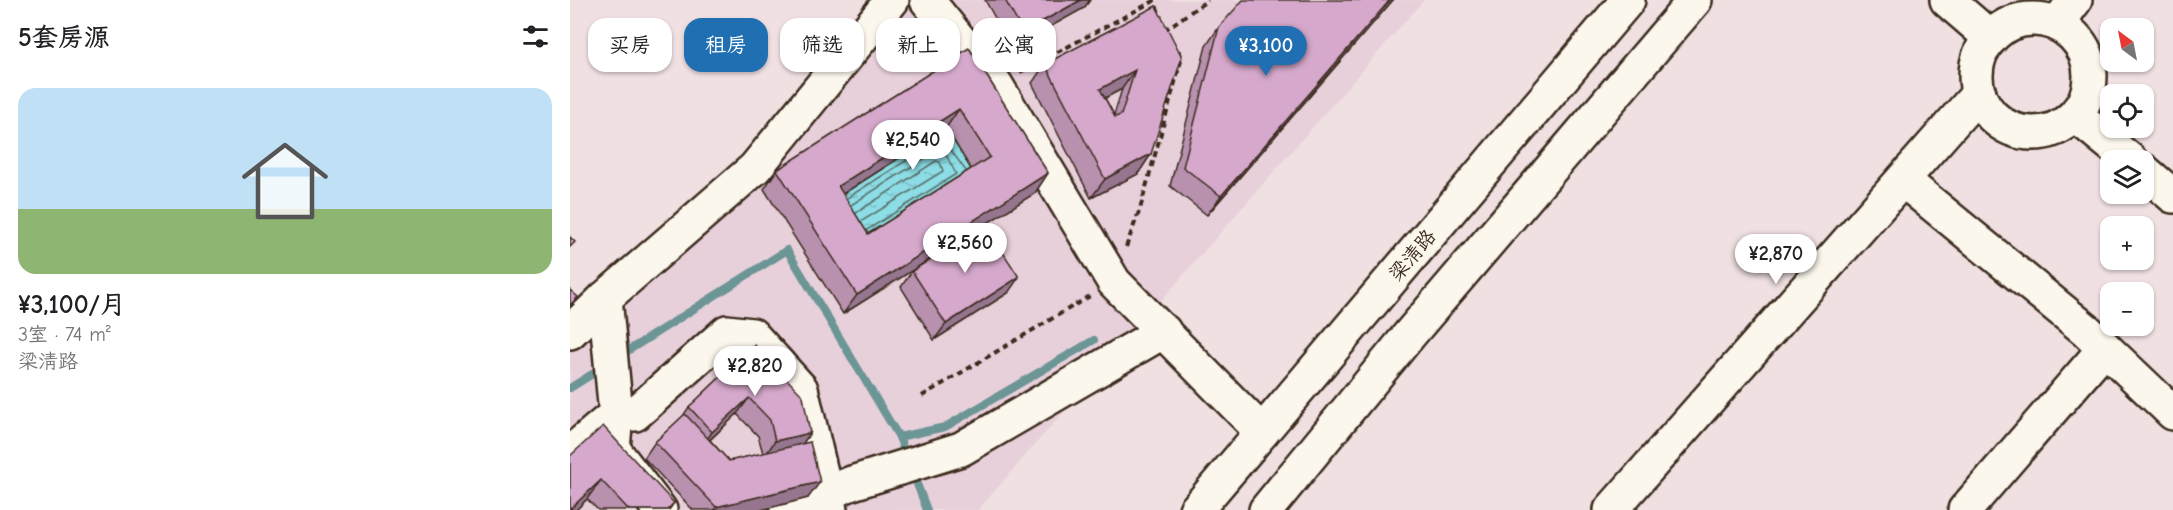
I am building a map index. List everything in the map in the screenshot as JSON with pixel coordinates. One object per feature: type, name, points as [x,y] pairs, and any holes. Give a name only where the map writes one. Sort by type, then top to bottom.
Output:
[{"type":"street","points":[[570,332],[607,309],[755,168],[892,0]]},
{"type":"street","points":[[927,0],[996,85],[1114,282],[1262,432]]},
{"type":"street","name":"梁清路","points":[[1196,510],[1628,0]]},
{"type":"street","points":[[1266,510],[1410,334],[1695,0]]},
{"type":"street","points":[[1947,0],[1991,38]]},
{"type":"street","points":[[2066,12],[2072,34],[2083,47],[2089,64],[2090,81],[2086,99],[2075,116],[2059,127],[2040,133],[2020,132],[2002,124],[1988,111],[1979,93],[1976,74],[1981,55],[1991,38],[2005,27],[2022,21],[2040,20],[2066,12]]},
{"type":"street","points":[[1611,510],[1979,93]]},
{"type":"street","points":[[2075,116],[2118,150]]},
{"type":"street","points":[[1903,180],[2105,348],[2173,413]]},
{"type":"street","points":[[2154,180],[2173,196]]},
{"type":"street","points":[[607,309],[616,414],[612,449],[660,510]]},
{"type":"street","points":[[787,510],[836,496],[961,448],[1164,331]]},
{"type":"street","points":[[570,453],[616,414],[635,414],[727,332],[752,335],[801,389],[836,496]]},
{"type":"street","points":[[1965,510],[2105,348]]},
{"type":"path","points":[[996,85],[1154,0],[1166,29]]},
{"type":"shaded area","points":[[869,0],[1424,0],[978,510],[570,510],[570,325],[736,164],[811,72],[864,72],[864,18],[854,18]]},
{"type":"water","points":[[946,128],[976,177],[855,254],[824,206]]},
{"type":"building","points":[[1005,0],[1081,0],[1048,18],[1015,18]]},
{"type":"building","points":[[1243,0],[1390,0],[1221,196],[1183,167],[1219,27]]},
{"type":"building","points":[[1156,6],[1182,57],[1151,154],[1105,179],[1049,72],[1056,72],[1056,58]],"holes":[[[1135,70],[1121,115],[1115,117],[1100,89]]]},
{"type":"building","points":[[969,48],[972,53],[972,72],[984,72],[1048,173],[857,295],[777,170],[931,72],[960,72],[960,54]],"holes":[[[959,109],[990,157],[868,234],[838,186]]]},
{"type":"building","points":[[985,225],[1019,277],[946,324],[912,271]]},
{"type":"building","points":[[570,237],[575,242],[570,247]]},
{"type":"building","points":[[570,290],[578,297],[570,305]]},
{"type":"building","points":[[754,345],[803,396],[810,433],[775,441],[770,420],[749,398],[712,432],[689,407]]},
{"type":"building","points":[[685,414],[729,461],[810,442],[820,482],[716,507],[655,442]]},
{"type":"building","points":[[603,426],[674,503],[667,510],[629,510],[601,480],[570,509],[570,456]]},
{"type":"waterway","points":[[618,357],[787,250],[899,437],[907,458]]},
{"type":"waterway","points":[[899,437],[945,427],[1094,340]]},
{"type":"waterway","points":[[570,388],[605,366]]},
{"type":"waterway","points":[[912,471],[927,510]]}]
